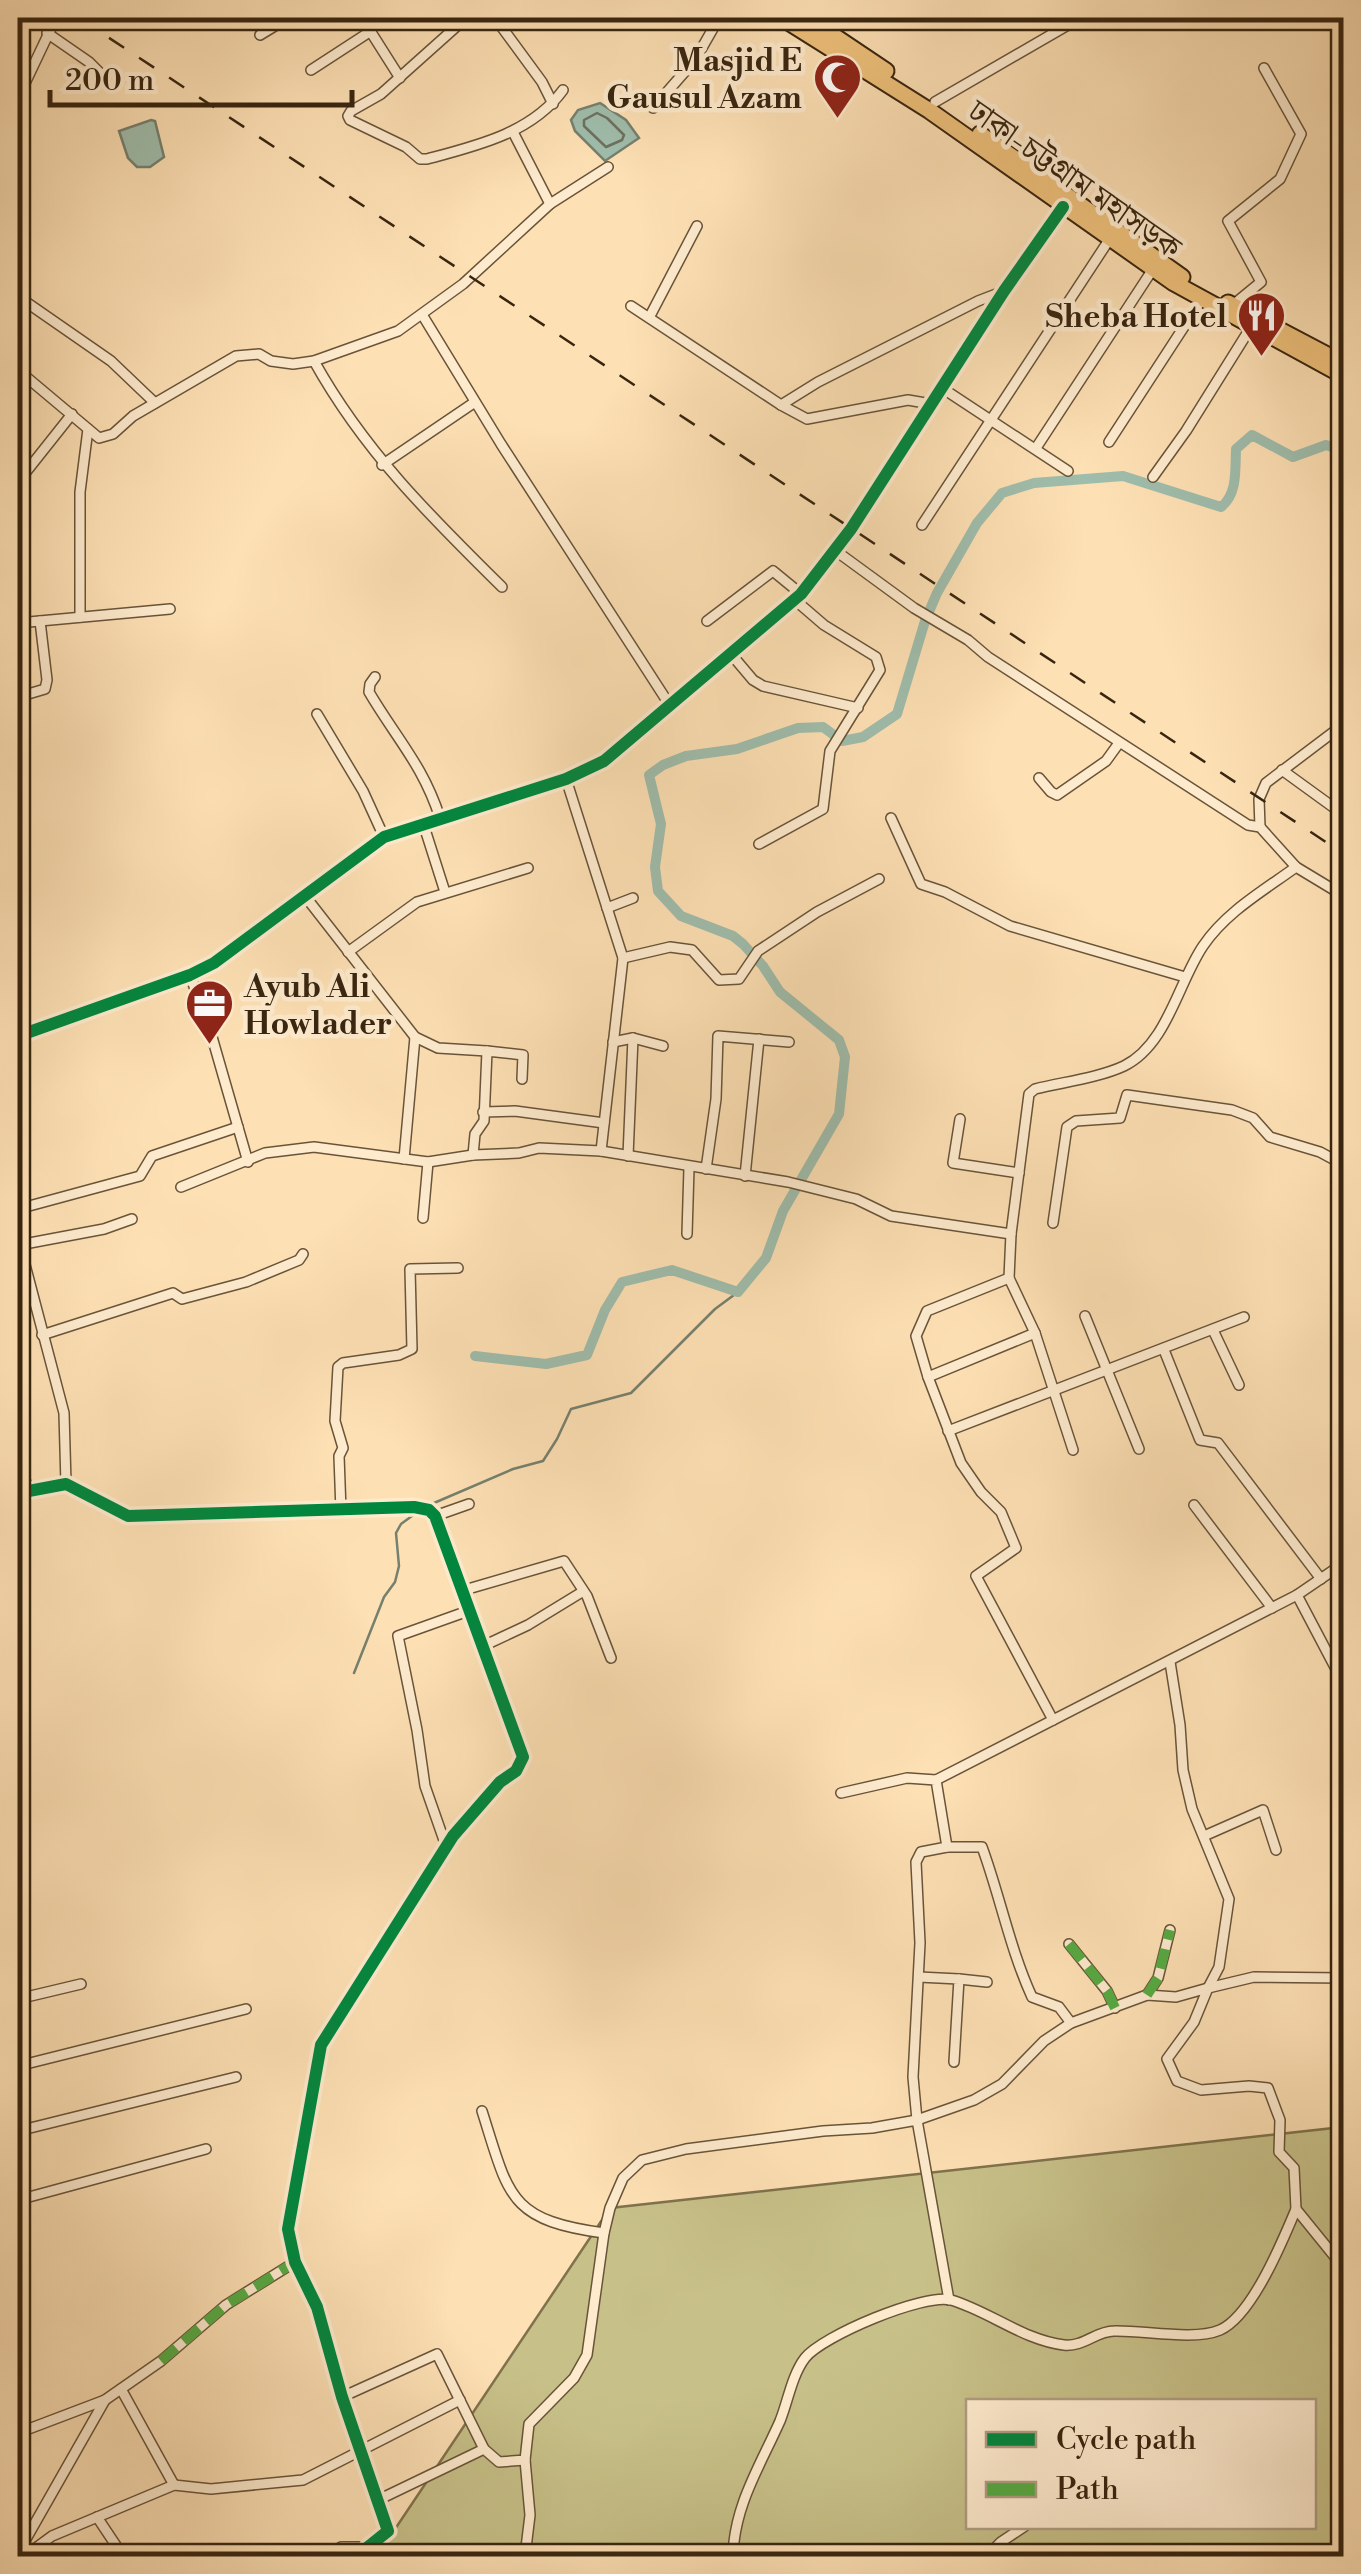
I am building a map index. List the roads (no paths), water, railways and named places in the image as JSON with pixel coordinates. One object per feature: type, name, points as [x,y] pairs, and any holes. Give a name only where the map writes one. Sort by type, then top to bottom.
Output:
[{"type":"highway","name":"ঢাকা-চট্টগ্রাম মহাসড়ক","points":[[782,18],[930,111],[1152,269],[1344,376]]},
{"type":"highway","name":"ঢাকা-চট্টগ্রাম মহাসড়ক","points":[[807,18],[935,102],[1182,276],[1343,364]]},
{"type":"street","points":[[18,98],[56,18]]},
{"type":"street","points":[[260,35],[288,18]]},
{"type":"street","points":[[362,18],[400,78]]},
{"type":"street","points":[[466,18],[381,94],[350,110],[350,120],[406,147],[420,159],[466,149],[514,132],[554,104],[563,90]]},
{"type":"street","points":[[495,18],[529,62],[554,104]]},
{"type":"street","points":[[653,108],[695,60],[719,18]]},
{"type":"street","points":[[935,102],[1080,18]]},
{"type":"street","points":[[310,70],[371,31]]},
{"type":"street","points":[[47,33],[90,62],[106,79]]},
{"type":"street","points":[[1232,305],[1261,282],[1228,222],[1280,179],[1302,134],[1264,68]]},
{"type":"street","points":[[514,132],[550,204]]},
{"type":"street","points":[[18,370],[99,438],[112,434],[155,403],[236,356],[260,354],[292,364],[314,362],[398,330],[423,316],[503,250],[550,204],[608,168]]},
{"type":"street","points":[[18,1036],[214,963],[384,838],[566,779],[604,761],[798,597],[836,551],[1063,207]]},
{"type":"street","points":[[650,316],[697,226]]},
{"type":"street","points":[[922,525],[1109,240]]},
{"type":"street","points":[[1036,448],[1152,269]]},
{"type":"street","points":[[781,406],[818,382],[1004,291]]},
{"type":"street","points":[[1109,442],[1202,299]]},
{"type":"street","points":[[26,302],[110,361],[155,403]]},
{"type":"street","points":[[631,306],[781,406],[808,419],[908,400],[932,404]]},
{"type":"street","points":[[423,316],[670,704]]},
{"type":"street","points":[[1153,477],[1251,327]]},
{"type":"street","points":[[314,362],[382,465],[502,587]]},
{"type":"street","points":[[942,388],[1068,471]]},
{"type":"street","points":[[382,465],[475,402]]},
{"type":"street","points":[[18,482],[72,414]]},
{"type":"street","points":[[80,618],[80,492],[88,429]]},
{"type":"street","points":[[836,551],[914,608],[1119,743],[1248,826],[1260,827]]},
{"type":"street","points":[[707,621],[773,572],[824,625],[880,663],[880,670],[830,751],[823,808],[759,844]]},
{"type":"street","points":[[18,623],[170,609]]},
{"type":"street","points":[[18,697],[45,689],[40,621]]},
{"type":"street","points":[[731,654],[763,686],[858,708]]},
{"type":"street","points":[[376,677],[369,692],[416,760],[440,818]]},
{"type":"street","points":[[317,714],[363,791],[384,838]]},
{"type":"street","points":[[1344,724],[1282,770],[1266,784],[1258,798],[1260,827],[1296,867],[1344,896]]},
{"type":"street","points":[[1039,778],[1057,795],[1106,761],[1119,743]]},
{"type":"street","points":[[1282,770],[1344,815]]},
{"type":"street","points":[[566,779],[623,958],[601,1151]]},
{"type":"street","points":[[891,818],[921,884],[946,892],[1010,926],[1185,977]]},
{"type":"street","points":[[424,823],[445,892]]},
{"type":"street","points":[[1073,1450],[1035,1334],[1009,1278],[1010,1234],[1029,1094],[1035,1088],[1123,1066],[1141,1055],[1158,1033],[1204,944],[1227,917],[1296,867]]},
{"type":"street","points":[[348,952],[417,902],[528,868]]},
{"type":"street","points":[[623,958],[670,947],[692,950],[719,980],[738,979],[758,951],[878,878]]},
{"type":"street","points":[[306,896],[415,1037],[438,1048],[524,1054],[522,1079]]},
{"type":"street","points":[[607,908],[633,898]]},
{"type":"street","points":[[190,975],[248,1162]]},
{"type":"street","points":[[706,1170],[716,1099],[718,1036],[790,1042]]},
{"type":"street","points":[[404,1159],[415,1037]]},
{"type":"street","points":[[613,1042],[633,1038],[664,1046]]},
{"type":"street","points":[[628,1156],[633,1038]]},
{"type":"street","points":[[746,1176],[759,1040]]},
{"type":"street","points":[[473,1155],[475,1134],[484,1121],[487,1051]]},
{"type":"street","points":[[1053,1223],[1067,1127],[1076,1121],[1120,1118],[1127,1095],[1232,1110],[1253,1118],[1270,1136],[1320,1152],[1344,1165]]},
{"type":"street","points":[[483,1112],[515,1111],[604,1123]]},
{"type":"street","points":[[960,1118],[953,1163],[1019,1174]]},
{"type":"street","points":[[18,1209],[140,1176],[152,1156],[238,1127]]},
{"type":"street","points":[[181,1187],[265,1153],[314,1148],[428,1162],[539,1148],[601,1151],[788,1182],[856,1199],[891,1216],[1010,1234]]},
{"type":"street","points":[[422,1218],[428,1162]]},
{"type":"street","points":[[687,1234],[689,1168]]},
{"type":"street","points":[[66,1484],[64,1413],[18,1242],[104,1230],[132,1219]]},
{"type":"street","points":[[42,1335],[115,1309],[173,1294],[182,1299],[246,1282],[299,1260],[303,1254]]},
{"type":"street","points":[[340,1511],[342,1448],[335,1421],[338,1367],[412,1350],[410,1269],[458,1268]]},
{"type":"street","points":[[1009,1278],[926,1311],[916,1336],[961,1464],[1001,1512],[1016,1548],[976,1576],[1053,1720]]},
{"type":"street","points":[[1085,1316],[1138,1449]]},
{"type":"street","points":[[948,1432],[1244,1317]]},
{"type":"street","points":[[1213,1330],[1238,1386]]},
{"type":"street","points":[[928,1377],[1035,1334]]},
{"type":"street","points":[[1164,1350],[1200,1440],[1218,1443],[1321,1579]]},
{"type":"street","points":[[18,1454],[22,1492],[66,1484],[128,1516],[414,1507],[432,1513],[469,1504]]},
{"type":"street","points":[[1194,1506],[1272,1608]]},
{"type":"street","points":[[327,2556],[341,2547],[367,2552],[388,2530],[342,2398],[317,2307],[295,2262],[288,2229],[322,2045],[446,1846],[500,1782],[520,1766],[523,1758],[432,1513]]},
{"type":"street","points":[[461,1591],[564,1561],[611,1658]]},
{"type":"street","points":[[841,1793],[908,1778],[936,1780],[1297,1595],[1344,1563]]},
{"type":"street","points":[[482,1647],[582,1592]]},
{"type":"street","points":[[1297,1595],[1337,1671],[1344,1668]]},
{"type":"street","points":[[446,1846],[425,1786],[398,1636],[468,1611]]},
{"type":"street","points":[[733,2556],[734,2532],[749,2484],[806,2357],[819,2346],[906,2304],[926,2299],[949,2300],[1002,2324],[1064,2345],[1087,2342],[1109,2330],[1180,2334],[1221,2330],[1252,2299],[1280,2248],[1296,2209],[1294,2168],[1279,2152],[1280,2120],[1268,2088],[1201,2090],[1177,2081],[1167,2059],[1194,2022],[1220,1967],[1229,1899],[1192,1810],[1183,1770],[1170,1662]]},
{"type":"street","points":[[936,1780],[947,1847]]},
{"type":"street","points":[[1204,1836],[1263,1810],[1276,1850]]},
{"type":"street","points":[[949,2300],[912,2077],[919,1977],[916,1862],[921,1852],[982,1847],[1011,1932],[1018,1966],[1032,1996],[1059,2007],[1070,2023]]},
{"type":"street","points":[[1147,1995],[1158,1978],[1170,1930]]},
{"type":"street","points":[[1070,1944],[1107,1991],[1114,2008]]},
{"type":"street","points":[[919,1977],[988,1982]]},
{"type":"street","points":[[525,2556],[530,2514],[525,2460],[529,2424],[574,2378],[588,2356],[604,2233],[623,2178],[642,2160],[686,2149],[917,2120],[974,2100],[1002,2084],[1044,2041],[1070,2023],[1147,1995],[1176,1997],[1254,1977],[1344,1978]]},
{"type":"street","points":[[954,2062],[959,1979]]},
{"type":"street","points":[[18,1999],[81,1984]]},
{"type":"street","points":[[18,2066],[246,2009]]},
{"type":"street","points":[[18,2131],[236,2076]]},
{"type":"street","points":[[482,2111],[511,2194],[524,2208],[534,2216],[565,2227],[604,2233]]},
{"type":"street","points":[[18,2200],[206,2149]]},
{"type":"street","points":[[1296,2209],[1344,2262]]},
{"type":"street","points":[[18,2432],[104,2400],[162,2361],[226,2305],[295,2262]]},
{"type":"street","points":[[342,2398],[437,2354],[484,2449],[499,2462],[525,2460]]},
{"type":"street","points":[[121,2389],[174,2485]]},
{"type":"street","points":[[18,2554],[104,2400]]},
{"type":"street","points":[[25,2556],[52,2536],[174,2485],[211,2488],[303,2480],[460,2400]]},
{"type":"street","points":[[378,2500],[484,2449]]},
{"type":"street","points":[[97,2517],[123,2556]]},
{"type":"street","points":[[987,2556],[1020,2529]]},
{"type":"water","points":[[600,103],[626,120],[639,138],[605,161],[575,131],[571,120],[578,110]]},
{"type":"water","points":[[155,121],[164,157],[150,167],[137,167],[128,158],[119,131]]},
{"type":"waterway","points":[[475,1356],[546,1364],[587,1355],[605,1310],[622,1282],[672,1270],[738,1292],[766,1258],[783,1211],[839,1114],[845,1057],[839,1040],[780,992],[743,944],[733,936],[681,916],[658,891],[655,867],[661,824],[649,775],[686,756],[737,749],[798,728],[823,727],[842,741],[863,737],[897,714],[937,593],[977,523],[1002,493],[1034,483],[1123,476],[1221,507],[1233,488],[1236,449],[1252,435],[1293,457],[1326,445],[1344,451]]},
{"type":"waterway","points":[[427,1506],[513,1469],[543,1461],[571,1409],[631,1393],[715,1309],[738,1292]]},
{"type":"waterway","points":[[354,1673],[384,1597],[395,1582],[399,1566],[396,1533],[416,1513]]},
{"type":"railway","points":[[79,18],[1344,854]]},
{"type":"place","name":"Masjid E Gausul Azam","points":[[837,120]]},
{"type":"place","name":"Sheba Hotel","points":[[1262,358]]},
{"type":"place","name":"Ayub Ali Howlader","points":[[209,1046]]}]
